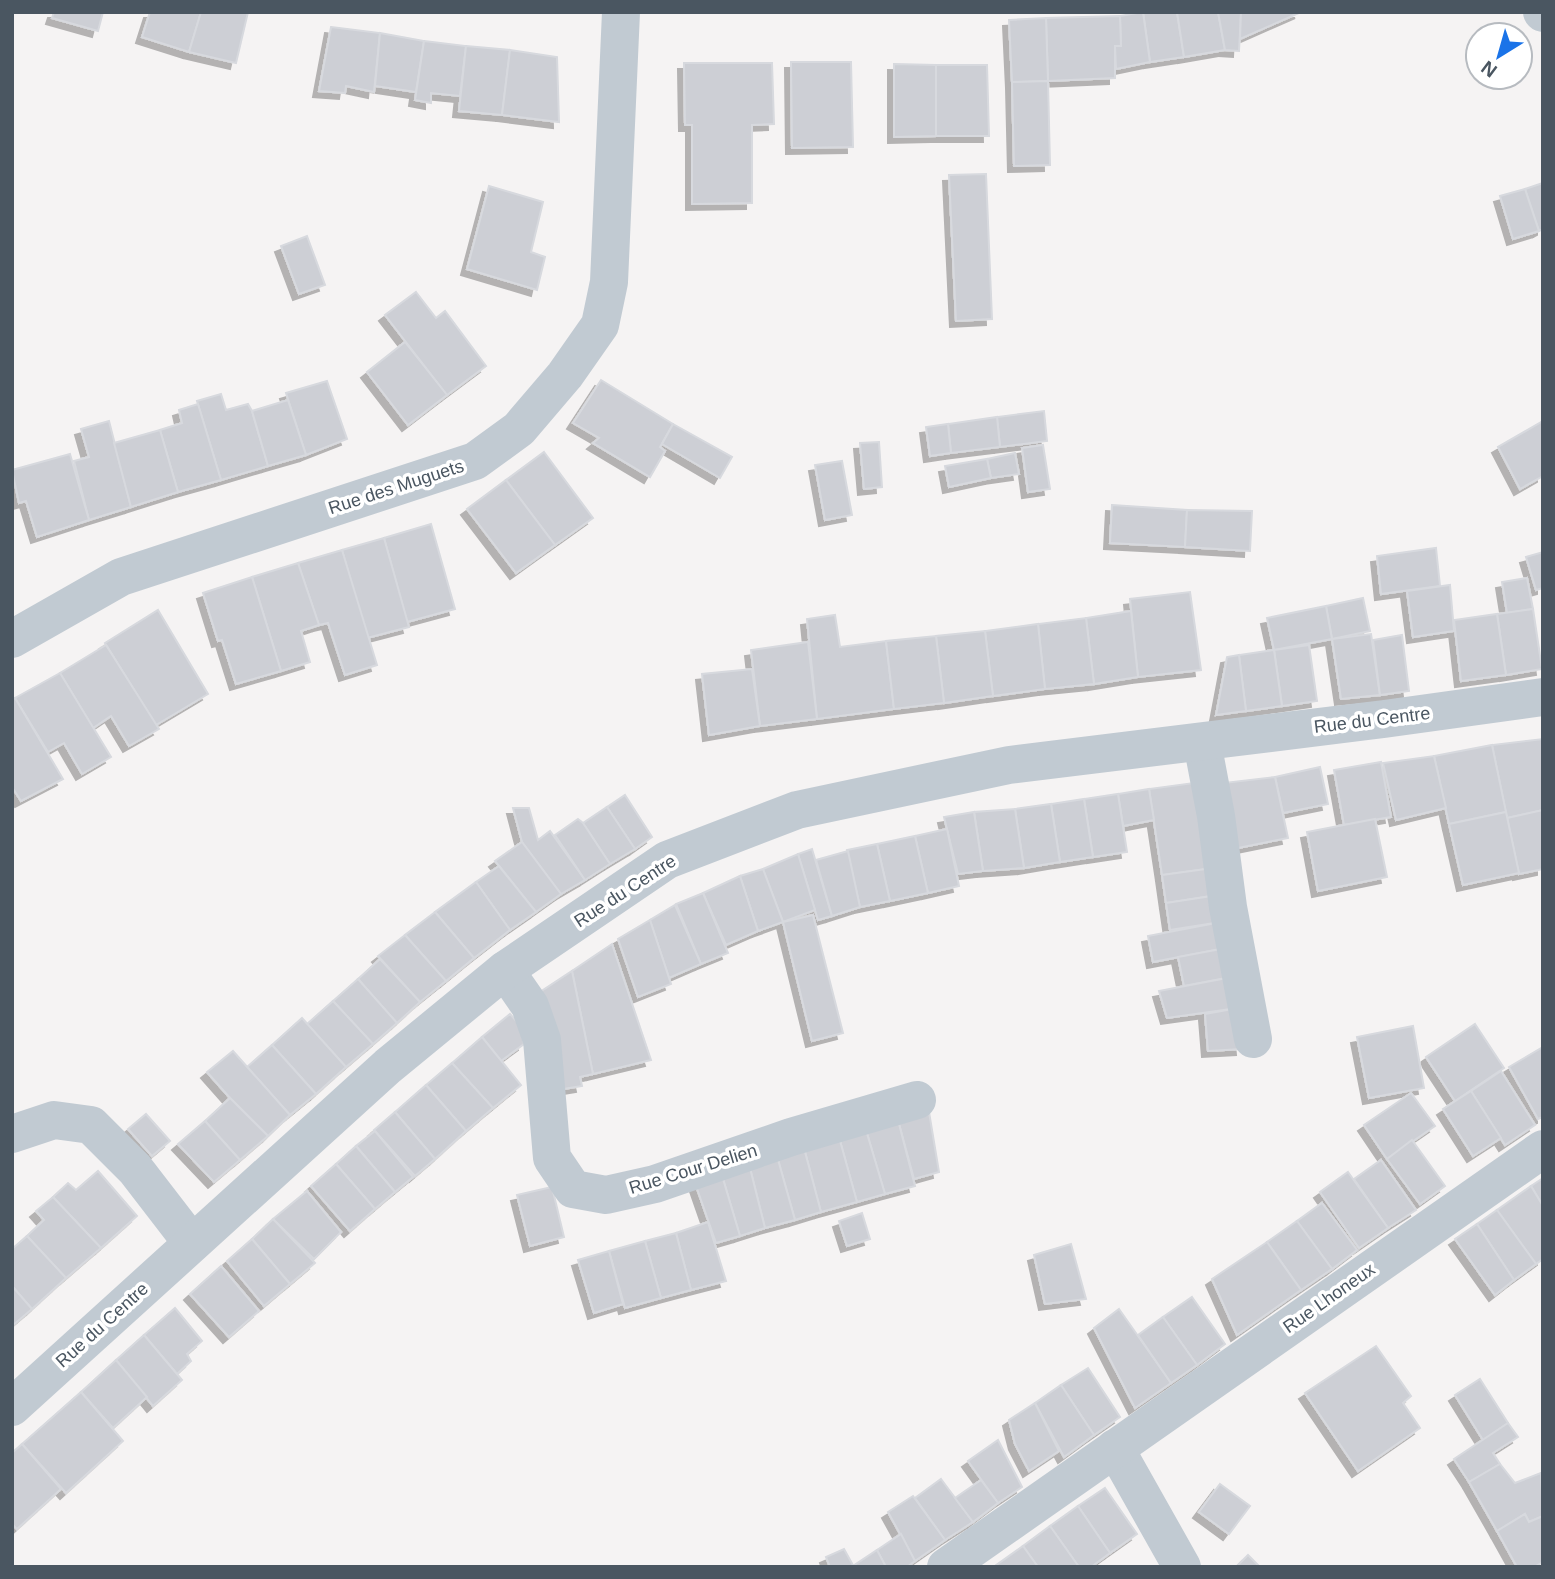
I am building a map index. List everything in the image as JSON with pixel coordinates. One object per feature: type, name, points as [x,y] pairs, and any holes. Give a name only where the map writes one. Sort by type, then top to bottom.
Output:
[{"type":"street","name":"Rue des Muguets","points":[[12,639],[121,577],[475,461],[519,429],[565,375],[600,325],[609,282],[621,12]]},
{"type":"street","name":"Rue du Centre","points":[[12,1407],[388,1066],[505,970],[667,860],[797,810],[1009,765],[1543,697]]},
{"type":"street","points":[[1202,742],[1216,816],[1228,907],[1253,1039]]},
{"type":"street","name":"Rue Cour Delien","points":[[505,970],[530,1006],[542,1040],[552,1158],[573,1188],[606,1195],[655,1184],[791,1137],[917,1100]]},
{"type":"street","points":[[12,1134],[54,1120],[91,1125],[135,1169],[192,1243]]},
{"type":"street","name":"Rue Lhoneux","points":[[946,1567],[1543,1149]]},
{"type":"street","points":[[1115,1448],[1182,1567]]},
{"type":"building","points":[[54,12],[103,12],[98,31],[52,18]]},
{"type":"building","points":[[150,12],[201,12],[189,52],[142,37]]},
{"type":"building","points":[[201,12],[248,12],[236,63],[189,52]]},
{"type":"building","points":[[1143,12],[1177,12],[1184,57],[1150,62]]},
{"type":"building","points":[[1143,12],[1150,62],[1116,69],[1115,46],[1121,46],[1120,16]]},
{"type":"building","points":[[1177,12],[1218,12],[1225,50],[1184,57]]},
{"type":"building","points":[[1218,12],[1241,12],[1239,51],[1225,50]]},
{"type":"building","points":[[1241,12],[1301,12],[1240,39]]},
{"type":"building","points":[[1120,16],[1121,46],[1115,46],[1115,78],[1048,81],[1046,18]]},
{"type":"building","points":[[1046,18],[1048,81],[1012,82],[1009,20]]},
{"type":"building","points":[[331,27],[380,33],[374,92],[346,86],[345,93],[319,91]]},
{"type":"building","points":[[380,33],[424,41],[416,92],[375,86]]},
{"type":"building","points":[[424,41],[466,46],[460,96],[431,93],[431,103],[415,100]]},
{"type":"building","points":[[466,46],[510,50],[502,115],[459,111]]},
{"type":"building","points":[[510,50],[557,57],[559,122],[502,115]]},
{"type":"building","points":[[791,62],[851,62],[853,147],[792,148]]},
{"type":"building","points":[[684,63],[772,63],[774,124],[752,125],[752,203],[692,204],[692,125],[685,125]]},
{"type":"building","points":[[894,64],[936,65],[936,136],[894,137]]},
{"type":"building","points":[[936,65],[987,65],[989,136],[936,136]]},
{"type":"building","points":[[1048,81],[1050,165],[1014,166],[1012,82]]},
{"type":"building","points":[[986,174],[992,319],[956,321],[949,175]]},
{"type":"building","points":[[1543,183],[1543,229],[1539,231],[1525,189]]},
{"type":"building","points":[[489,186],[543,202],[531,252],[545,257],[537,290],[467,269]]},
{"type":"building","points":[[1525,189],[1539,231],[1513,239],[1500,196]]},
{"type":"building","points":[[307,236],[325,285],[299,294],[281,246]]},
{"type":"building","points":[[416,292],[436,318],[445,311],[486,366],[447,395],[385,315]]},
{"type":"building","points":[[405,342],[447,395],[408,425],[367,372]]},
{"type":"building","points":[[601,380],[673,424],[660,447],[665,451],[650,477],[593,443],[599,438],[573,423]]},
{"type":"building","points":[[327,381],[347,439],[306,455],[286,393]]},
{"type":"building","points":[[221,394],[226,410],[248,404],[268,466],[221,480],[197,401]]},
{"type":"building","points":[[288,400],[306,455],[268,466],[252,411]]},
{"type":"building","points":[[198,404],[221,480],[178,492],[160,430],[182,423],[179,410]]},
{"type":"building","points":[[1044,411],[1047,441],[1000,447],[997,417]]},
{"type":"building","points":[[997,417],[1000,447],[951,453],[948,424]]},
{"type":"building","points":[[109,421],[131,507],[89,520],[74,461],[89,457],[81,429]]},
{"type":"building","points":[[1543,421],[1543,476],[1520,489],[1498,447]]},
{"type":"building","points":[[673,424],[732,457],[720,478],[662,444]]},
{"type":"building","points":[[948,424],[951,453],[930,456],[926,427]]},
{"type":"building","points":[[160,430],[178,492],[131,507],[114,443]]},
{"type":"building","points":[[879,442],[882,487],[864,489],[860,443]]},
{"type":"building","points":[[1043,445],[1050,489],[1028,492],[1022,448]]},
{"type":"building","points":[[544,452],[593,518],[555,545],[506,480]]},
{"type":"building","points":[[1015,453],[1019,474],[991,478],[987,459]]},
{"type":"building","points":[[70,454],[89,520],[37,537],[26,501],[19,503],[12,470]]},
{"type":"building","points":[[987,459],[991,478],[949,487],[945,466]]},
{"type":"building","points":[[842,461],[852,515],[825,520],[815,465]]},
{"type":"building","points":[[506,480],[555,545],[516,573],[467,509]]},
{"type":"building","points":[[1112,505],[1187,510],[1185,547],[1110,543]]},
{"type":"building","points":[[1187,510],[1252,511],[1250,551],[1185,547]]},
{"type":"building","points":[[431,524],[455,609],[407,622],[384,538]]},
{"type":"building","points":[[384,538],[409,627],[367,638],[342,550]]},
{"type":"building","points":[[1436,548],[1440,586],[1381,594],[1377,556]]},
{"type":"building","points":[[342,550],[377,665],[345,675],[328,623],[319,625],[298,563]]},
{"type":"building","points":[[1543,552],[1543,588],[1536,590],[1526,557]]},
{"type":"building","points":[[298,563],[319,625],[301,631],[310,662],[281,671],[252,577]]},
{"type":"building","points":[[252,577],[281,671],[236,684],[222,640],[218,641],[203,593]]},
{"type":"building","points":[[1527,578],[1533,609],[1507,613],[1502,582]]},
{"type":"building","points":[[1450,585],[1454,631],[1413,637],[1407,591]]},
{"type":"building","points":[[1190,592],[1201,670],[1138,677],[1130,599]]},
{"type":"building","points":[[1363,598],[1370,631],[1332,639],[1326,606]]},
{"type":"building","points":[[1326,606],[1332,639],[1274,650],[1267,618]]},
{"type":"building","points":[[1533,609],[1542,669],[1506,675],[1497,614]]},
{"type":"building","points":[[158,610],[208,694],[156,725],[105,643]]},
{"type":"building","points":[[1131,611],[1138,677],[1094,684],[1086,618]]},
{"type":"building","points":[[1497,614],[1506,675],[1461,681],[1454,620]]},
{"type":"building","points":[[835,615],[840,647],[886,641],[894,709],[817,719],[807,619]]},
{"type":"building","points":[[1086,618],[1094,684],[1045,689],[1038,624]]},
{"type":"building","points":[[1038,624],[1045,689],[993,696],[985,631]]},
{"type":"building","points":[[985,631],[993,696],[944,703],[936,636]]},
{"type":"building","points":[[1371,634],[1380,695],[1341,699],[1332,639]]},
{"type":"building","points":[[1402,635],[1409,691],[1380,695],[1373,640]]},
{"type":"building","points":[[936,636],[944,703],[894,709],[886,641]]},
{"type":"building","points":[[808,642],[817,719],[760,726],[751,650]]},
{"type":"building","points":[[106,645],[159,729],[129,746],[111,716],[93,728],[60,673]]},
{"type":"building","points":[[1309,645],[1317,701],[1282,706],[1274,650]]},
{"type":"building","points":[[1274,650],[1282,706],[1246,711],[1239,655]]},
{"type":"building","points":[[1239,655],[1246,711],[1216,715],[1227,657]]},
{"type":"building","points":[[752,669],[760,726],[709,735],[702,674]]},
{"type":"building","points":[[60,673],[111,757],[82,774],[64,743],[48,752],[15,698]]},
{"type":"building","points":[[15,698],[63,779],[21,801],[12,787],[12,700]]},
{"type":"building","points":[[1543,739],[1543,810],[1507,818],[1492,745]]},
{"type":"building","points":[[1492,745],[1506,812],[1449,824],[1434,756]]},
{"type":"building","points":[[1434,756],[1446,808],[1396,820],[1383,763]]},
{"type":"building","points":[[1381,762],[1391,817],[1344,825],[1334,770]]},
{"type":"building","points":[[1320,767],[1328,804],[1283,813],[1275,777]]},
{"type":"building","points":[[1275,777],[1288,838],[1228,850],[1215,784]]},
{"type":"building","points":[[1201,782],[1213,868],[1162,875],[1149,789]]},
{"type":"building","points":[[1149,789],[1154,820],[1123,826],[1118,794]]},
{"type":"building","points":[[1118,794],[1127,852],[1093,857],[1084,799]]},
{"type":"building","points":[[625,795],[652,837],[635,849],[607,807]]},
{"type":"building","points":[[1084,799],[1093,857],[1060,862],[1051,804]]},
{"type":"building","points":[[1051,804],[1060,862],[1024,868],[1015,809]]},
{"type":"building","points":[[607,807],[635,849],[610,864],[583,823]]},
{"type":"building","points":[[513,808],[529,808],[538,840],[550,831],[585,880],[561,894],[522,842]]},
{"type":"building","points":[[1015,809],[1024,868],[983,871],[974,812]]},
{"type":"building","points":[[1543,810],[1543,869],[1519,874],[1507,818]]},
{"type":"building","points":[[974,812],[983,871],[958,874],[944,817]]},
{"type":"building","points":[[1506,812],[1519,873],[1463,885],[1449,824]]},
{"type":"building","points":[[578,819],[610,864],[585,880],[555,835]]},
{"type":"building","points":[[1375,819],[1387,877],[1318,891],[1307,832]]},
{"type":"building","points":[[947,829],[959,886],[928,893],[915,836]]},
{"type":"building","points":[[915,836],[928,893],[890,901],[877,844]]},
{"type":"building","points":[[522,842],[561,894],[536,912],[495,861]]},
{"type":"building","points":[[877,844],[890,901],[860,907],[847,850]]},
{"type":"building","points":[[812,849],[832,916],[818,920],[798,854]]},
{"type":"building","points":[[848,851],[860,907],[832,916],[816,860]]},
{"type":"building","points":[[798,854],[815,910],[783,922],[763,869]]},
{"type":"building","points":[[499,866],[536,912],[510,930],[476,882]]},
{"type":"building","points":[[1213,868],[1218,895],[1166,903],[1162,875]]},
{"type":"building","points":[[763,869],[783,922],[758,931],[740,876]]},
{"type":"building","points":[[740,876],[758,931],[726,945],[703,893]]},
{"type":"building","points":[[476,882],[510,930],[474,958],[435,912]]},
{"type":"building","points":[[703,893],[728,953],[701,964],[676,904]]},
{"type":"building","points":[[1218,895],[1221,922],[1170,930],[1166,903]]},
{"type":"building","points":[[675,905],[701,964],[669,978],[650,920]]},
{"type":"building","points":[[435,912],[474,958],[446,981],[405,935]]},
{"type":"building","points":[[813,915],[843,1033],[812,1041],[783,922]]},
{"type":"building","points":[[650,920],[671,984],[638,997],[618,939]]},
{"type":"building","points":[[1221,922],[1226,948],[1153,962],[1148,936]]},
{"type":"building","points":[[405,935],[446,981],[420,1002],[378,956]]},
{"type":"building","points":[[612,944],[651,1060],[593,1074],[572,971]]},
{"type":"building","points":[[1226,948],[1232,977],[1184,986],[1178,957]]},
{"type":"building","points":[[380,959],[420,1002],[397,1023],[358,979]]},
{"type":"building","points":[[572,971],[593,1074],[580,1077],[582,1086],[557,1090],[537,994]]},
{"type":"building","points":[[1232,977],[1238,1008],[1167,1018],[1159,991]]},
{"type":"building","points":[[358,979],[397,1023],[373,1044],[333,1001]]},
{"type":"building","points":[[333,1001],[373,1044],[346,1067],[307,1024]]},
{"type":"building","points":[[1238,1008],[1242,1049],[1208,1051],[1205,1014]]},
{"type":"building","points":[[510,1014],[520,1025],[524,1044],[501,1061],[482,1037]]},
{"type":"building","points":[[302,1018],[346,1067],[316,1094],[272,1045]]},
{"type":"building","points":[[1475,1024],[1504,1068],[1455,1101],[1426,1057]]},
{"type":"building","points":[[1413,1026],[1424,1088],[1369,1098],[1357,1037]]},
{"type":"building","points":[[482,1037],[521,1085],[493,1108],[452,1063]]},
{"type":"building","points":[[272,1045],[316,1094],[290,1115],[247,1067]]},
{"type":"building","points":[[1543,1047],[1543,1117],[1538,1119],[1509,1067]]},
{"type":"building","points":[[233,1051],[290,1115],[268,1136],[207,1072]]},
{"type":"building","points":[[452,1063],[493,1108],[466,1131],[426,1085]]},
{"type":"building","points":[[1501,1071],[1535,1125],[1505,1145],[1471,1091]]},
{"type":"building","points":[[426,1085],[466,1131],[435,1159],[395,1112]]},
{"type":"building","points":[[1471,1091],[1501,1138],[1473,1156],[1443,1109]]},
{"type":"building","points":[[1411,1093],[1435,1126],[1387,1159],[1364,1125]]},
{"type":"building","points":[[230,1098],[268,1136],[240,1160],[205,1121]]},
{"type":"building","points":[[395,1112],[435,1159],[415,1176],[374,1130]]},
{"type":"building","points":[[929,1112],[939,1172],[914,1179],[898,1120]]},
{"type":"building","points":[[146,1114],[170,1141],[152,1156],[128,1129]]},
{"type":"building","points":[[898,1120],[915,1186],[885,1194],[866,1130]]},
{"type":"building","points":[[205,1121],[240,1160],[214,1182],[178,1144]]},
{"type":"building","points":[[866,1130],[885,1194],[857,1202],[839,1137]]},
{"type":"building","points":[[375,1131],[413,1177],[395,1192],[356,1146]]},
{"type":"building","points":[[839,1137],[857,1202],[821,1212],[804,1148]]},
{"type":"building","points":[[1412,1140],[1445,1186],[1420,1204],[1387,1159]]},
{"type":"building","points":[[356,1146],[395,1192],[375,1209],[336,1164]]},
{"type":"building","points":[[804,1148],[821,1212],[795,1220],[777,1156]]},
{"type":"building","points":[[777,1156],[795,1220],[765,1228],[749,1164]]},
{"type":"building","points":[[1381,1160],[1416,1210],[1388,1228],[1354,1179]]},
{"type":"building","points":[[336,1164],[375,1209],[350,1231],[311,1186]]},
{"type":"building","points":[[749,1164],[765,1228],[740,1236],[721,1172]]},
{"type":"building","points":[[98,1171],[137,1216],[101,1248],[53,1197],[68,1183],[76,1190]]},
{"type":"building","points":[[721,1172],[740,1236],[716,1243],[694,1180]]},
{"type":"building","points":[[1348,1172],[1388,1228],[1359,1248],[1320,1192]]},
{"type":"building","points":[[1543,1178],[1543,1206],[1531,1186]]},
{"type":"building","points":[[1531,1186],[1543,1206],[1543,1259],[1536,1264],[1497,1210]]},
{"type":"building","points":[[552,1187],[564,1237],[530,1246],[517,1195]]},
{"type":"building","points":[[307,1191],[341,1232],[314,1259],[273,1219]]},
{"type":"building","points":[[53,1197],[101,1248],[66,1278],[27,1236],[44,1220],[36,1211]]},
{"type":"building","points":[[1322,1203],[1357,1250],[1332,1269],[1297,1221]]},
{"type":"building","points":[[1497,1210],[1536,1264],[1514,1280],[1477,1224]]},
{"type":"building","points":[[862,1213],[870,1239],[847,1246],[839,1221]]},
{"type":"building","points":[[273,1219],[315,1263],[290,1284],[252,1239]]},
{"type":"building","points":[[1297,1221],[1332,1269],[1301,1290],[1267,1242]]},
{"type":"building","points":[[708,1222],[726,1281],[691,1290],[676,1233]]},
{"type":"building","points":[[1477,1224],[1514,1280],[1495,1295],[1455,1239]]},
{"type":"building","points":[[676,1233],[691,1290],[661,1298],[645,1241]]},
{"type":"building","points":[[27,1236],[66,1278],[32,1309],[12,1286],[12,1249]]},
{"type":"building","points":[[252,1239],[290,1284],[264,1306],[227,1261]]},
{"type":"building","points":[[645,1241],[661,1298],[625,1308],[609,1251]]},
{"type":"building","points":[[1267,1242],[1301,1290],[1237,1335],[1212,1279]]},
{"type":"building","points":[[1071,1244],[1086,1299],[1045,1304],[1034,1255]]},
{"type":"building","points":[[609,1251],[623,1304],[594,1313],[578,1260]]},
{"type":"building","points":[[221,1266],[259,1311],[229,1337],[190,1294]]},
{"type":"building","points":[[12,1286],[32,1309],[12,1326]]},
{"type":"building","points":[[1192,1297],[1225,1344],[1197,1365],[1163,1317]]},
{"type":"building","points":[[175,1308],[202,1341],[187,1354],[191,1361],[177,1374],[144,1335]]},
{"type":"building","points":[[1119,1309],[1171,1383],[1135,1408],[1094,1328]]},
{"type":"building","points":[[1163,1317],[1197,1365],[1171,1383],[1138,1335]]},
{"type":"building","points":[[144,1335],[182,1380],[153,1406],[116,1360]]},
{"type":"building","points":[[1376,1346],[1411,1396],[1403,1403],[1420,1428],[1358,1471],[1305,1393]]},
{"type":"building","points":[[116,1360],[147,1397],[113,1428],[81,1392]]},
{"type":"building","points":[[1088,1368],[1120,1417],[1094,1435],[1061,1385]]},
{"type":"building","points":[[1480,1379],[1508,1423],[1483,1440],[1455,1395]]},
{"type":"building","points":[[1061,1385],[1094,1435],[1064,1457],[1035,1403]]},
{"type":"building","points":[[81,1392],[123,1441],[66,1493],[22,1444]]},
{"type":"building","points":[[1035,1403],[1059,1451],[1029,1471],[1015,1444],[1009,1420]]},
{"type":"building","points":[[1508,1423],[1518,1437],[1493,1453],[1500,1464],[1469,1482],[1454,1459]]},
{"type":"building","points":[[998,1440],[1022,1487],[998,1503],[968,1461]]},
{"type":"building","points":[[22,1444],[61,1489],[17,1529],[12,1524],[12,1453]]},
{"type":"building","points":[[1500,1464],[1515,1483],[1541,1473],[1543,1516],[1529,1522],[1525,1514],[1497,1531],[1469,1482]]},
{"type":"building","points":[[941,1479],[973,1522],[945,1540],[915,1498]]},
{"type":"building","points":[[981,1480],[998,1503],[973,1522],[955,1498]]},
{"type":"building","points":[[1220,1484],[1250,1506],[1229,1534],[1199,1512]]},
{"type":"building","points":[[1105,1488],[1137,1534],[1110,1553],[1078,1506]]},
{"type":"building","points":[[913,1496],[945,1540],[915,1561],[888,1512]]},
{"type":"building","points":[[1078,1506],[1110,1553],[1091,1567],[1079,1567],[1050,1526]]},
{"type":"building","points":[[1525,1514],[1529,1522],[1543,1516],[1543,1562],[1534,1567],[1517,1567],[1497,1531]]},
{"type":"building","points":[[1050,1526],[1079,1567],[1038,1567],[1023,1546]]},
{"type":"building","points":[[901,1534],[915,1561],[907,1567],[886,1567],[877,1550]]},
{"type":"building","points":[[1023,1546],[1038,1567],[995,1566]]},
{"type":"building","points":[[844,1549],[854,1567],[830,1567],[826,1557]]},
{"type":"building","points":[[877,1550],[886,1567],[853,1566]]},
{"type":"building","points":[[1248,1555],[1260,1567],[1236,1567]]}]
